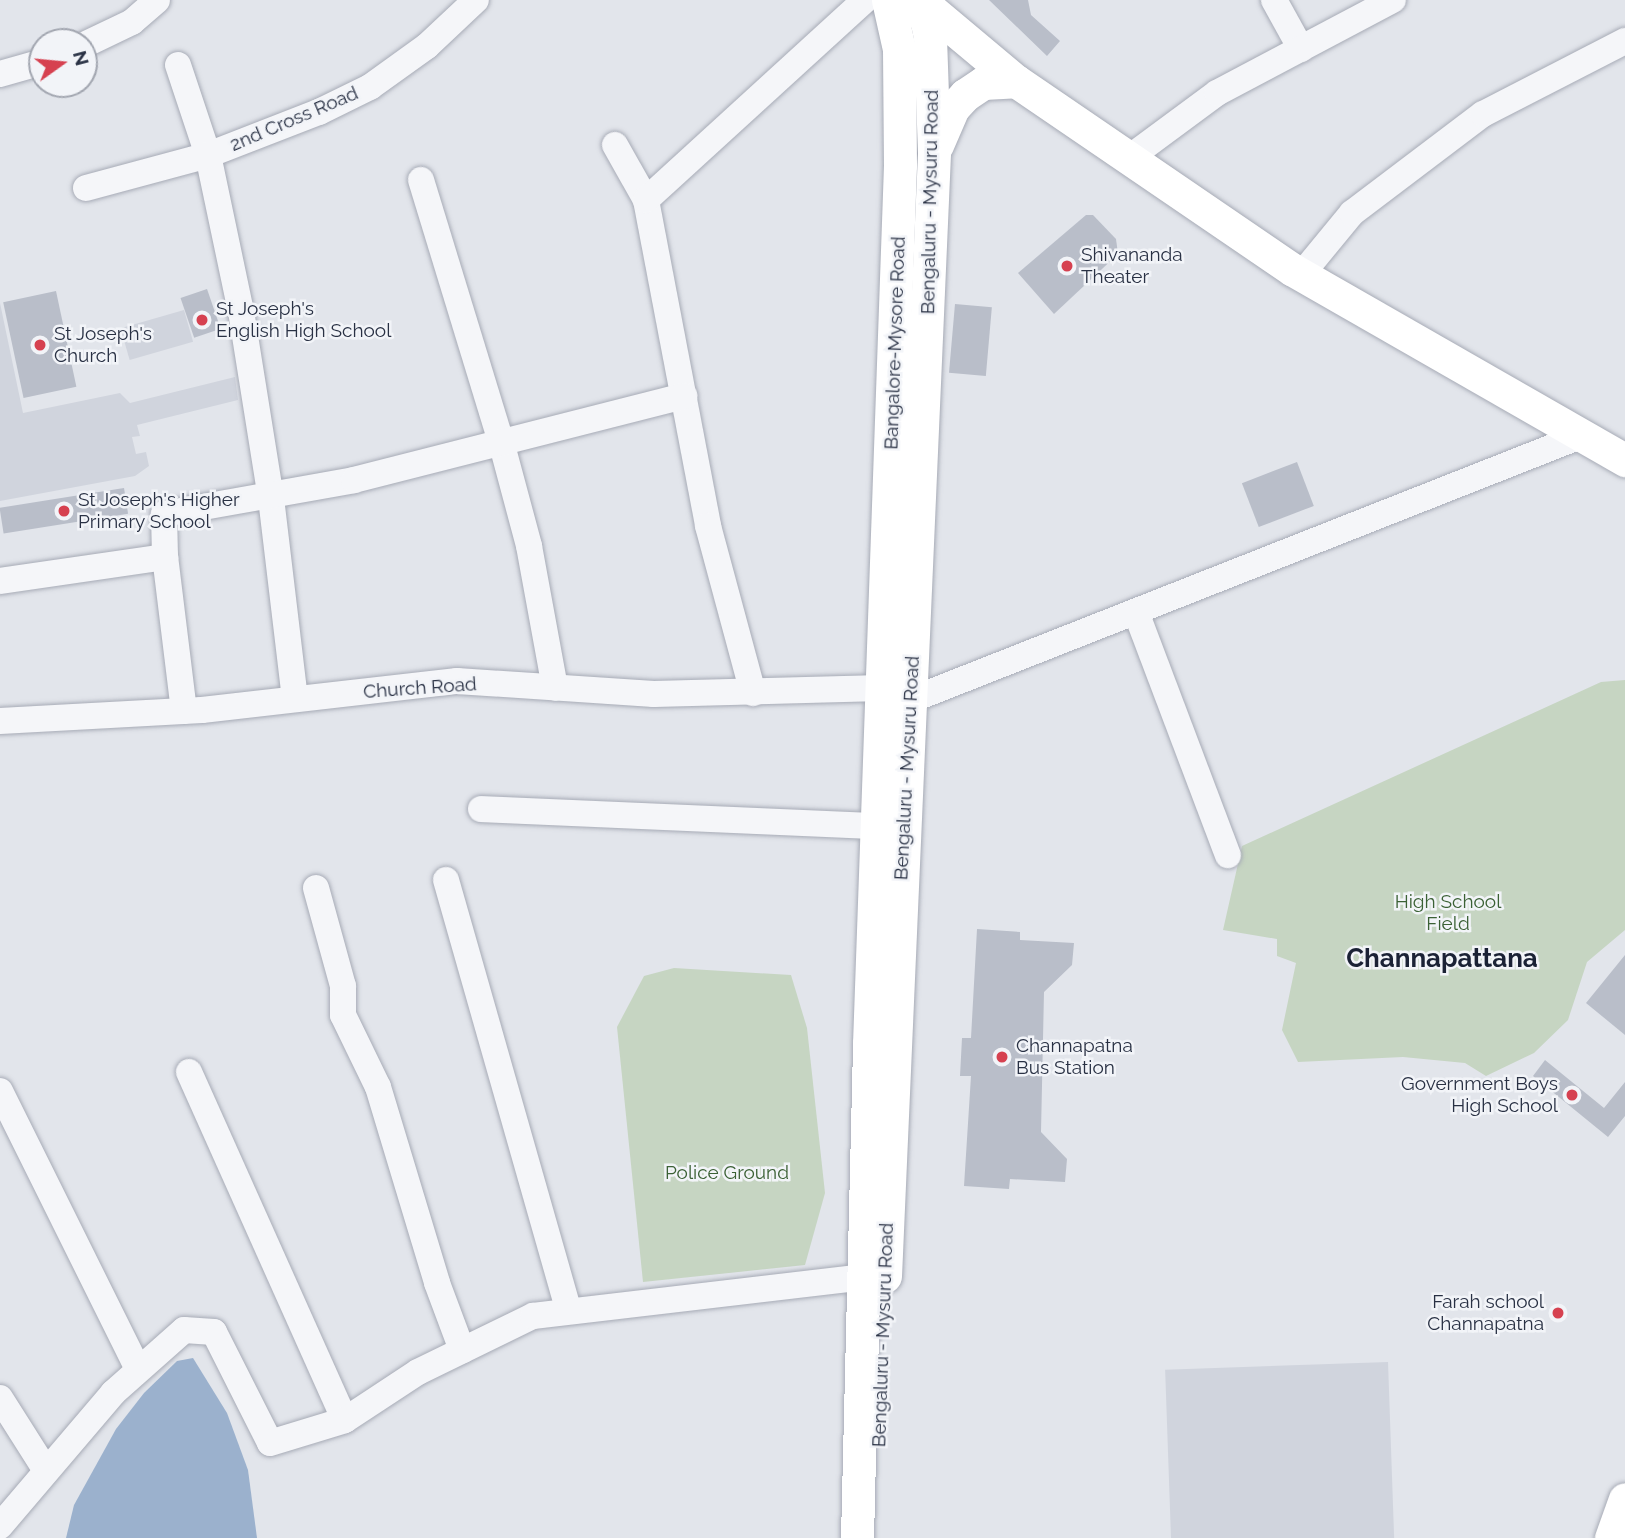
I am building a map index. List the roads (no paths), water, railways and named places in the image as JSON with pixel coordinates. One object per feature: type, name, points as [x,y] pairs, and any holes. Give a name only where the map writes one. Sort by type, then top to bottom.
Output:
[{"type":"main road","points":[[891,10],[923,3],[1016,81],[1301,275],[1625,460]]},
{"type":"main road","name":"Bengaluru - Mysuru Road","points":[[878,1538],[875,1224],[896,694],[934,152],[923,3]]},
{"type":"main road","name":"Bangalore-Mysore Road","points":[[891,10],[901,76],[896,694]]},
{"type":"main road","points":[[934,152],[953,108],[965,95],[983,83],[1016,81]]},
{"type":"main road","name":"Bengaluru - Mysuru Road","points":[[888,900],[877,826],[896,694]]},
{"type":"main road","name":"Bengaluru - Mysuru Road","points":[[857,1538],[861,1295],[875,1224]]},
{"type":"main road","points":[[1611,1538],[1625,1499]]},
{"type":"street","points":[[98,38],[132,22],[158,0]]},
{"type":"street","name":"2nd Cross Road","points":[[86,187],[208,155],[370,87],[426,46],[476,0]]},
{"type":"street","points":[[646,200],[865,0]]},
{"type":"street","points":[[1274,0],[1301,49]]},
{"type":"street","points":[[1129,158],[1217,93],[1393,0]]},
{"type":"street","points":[[1301,275],[1352,213],[1483,114],[1625,41]]},
{"type":"street","points":[[178,65],[208,155],[241,311],[271,498],[295,699]]},
{"type":"street","points":[[0,74],[28,66]]},
{"type":"street","points":[[615,145],[646,200],[708,526],[753,693]]},
{"type":"street","points":[[421,180],[502,445],[529,546],[555,688]]},
{"type":"street","points":[[184,711],[165,557],[164,514],[271,498],[502,445],[684,396]]},
{"type":"street","name":"Church Road","points":[[0,721],[184,711],[457,681],[653,694],[896,694],[1136,612],[1583,436]]},
{"type":"street","points":[[0,581],[165,557]]},
{"type":"street","points":[[1136,612],[1228,855]]},
{"type":"street","points":[[481,809],[877,826]]},
{"type":"street","points":[[446,880],[569,1309]]},
{"type":"street","points":[[316,888],[343,986],[343,1016],[378,1087],[437,1283],[462,1350]]},
{"type":"street","points":[[189,1072],[345,1420]]},
{"type":"street","points":[[0,1091],[138,1369]]},
{"type":"street","points":[[0,1526],[45,1469],[138,1369],[184,1330],[214,1332],[270,1443],[345,1420],[462,1350],[533,1316],[569,1309],[865,1277]]},
{"type":"street","points":[[0,1398],[45,1469]]},
{"type":"water","points":[[193,1358],[227,1413],[248,1470],[257,1538],[66,1538],[74,1505],[116,1429],[144,1393],[177,1361]]},
{"type":"place","name":"Shivananda Theater","points":[[1067,266]]},
{"type":"place","name":"St Joseph's English High School","points":[[202,320]]},
{"type":"place","name":"St Joseph's Church","points":[[40,345]]},
{"type":"place","name":"St Joseph's Higher Primary School","points":[[64,511]]},
{"type":"place","name":"Channapatna Bus Station","points":[[1002,1057]]},
{"type":"place","name":"Government Boys High School","points":[[1572,1095]]},
{"type":"place","name":"Farah school Channapatna","points":[[1558,1313]]},
{"type":"district","name":"Channapattana","points":[[1442,959]]},
{"type":"park label","name":"High School Field","points":[[1448,913]]},
{"type":"park label","name":"Police Ground","points":[[727,1173]]}]
